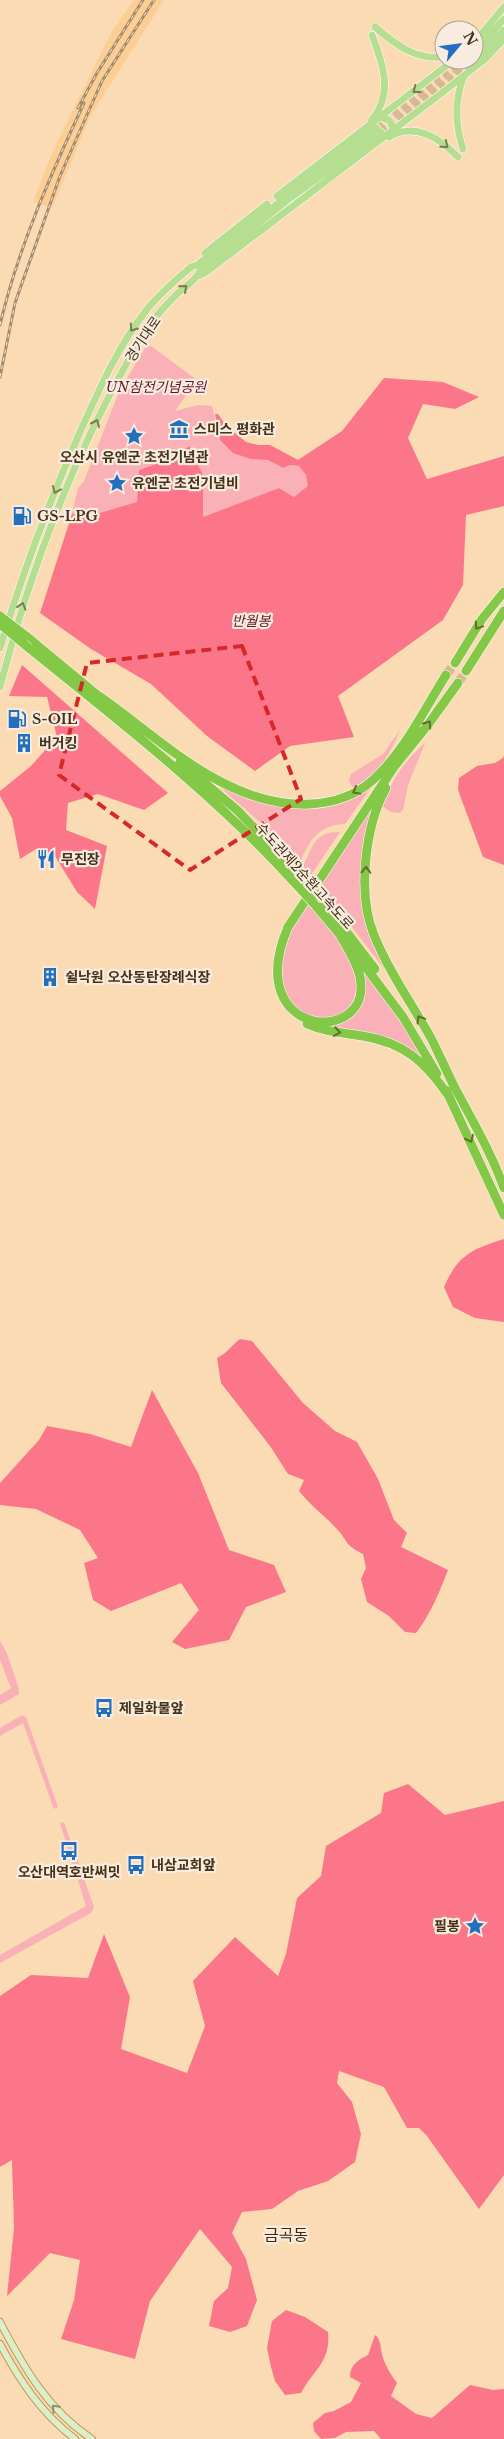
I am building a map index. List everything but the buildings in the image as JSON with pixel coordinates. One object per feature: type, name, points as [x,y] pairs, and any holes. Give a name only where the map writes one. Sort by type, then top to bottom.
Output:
[{"type":"highway","points":[[455,663],[482,619],[504,592]]},
{"type":"highway","points":[[466,670],[504,611]]},
{"type":"highway","name":"수도권제2순환고속도로","points":[[0,616],[237,810],[296,877],[316,906],[339,932],[403,1017],[430,1059],[504,1215]]},
{"type":"highway","name":"수도권제2순환고속도로","points":[[0,624],[224,810],[319,896],[399,1002],[445,1076],[490,1157],[504,1188]]},
{"type":"highway","points":[[339,932],[358,972],[361,987],[360,996],[353,1009],[337,1020],[311,1021],[292,1009],[279,990],[276,963],[279,948],[288,927],[395,761],[446,675]]},
{"type":"highway","points":[[448,1095],[421,1061],[404,1049],[374,1038],[322,1030],[298,1020],[280,1003],[273,981],[274,946],[285,923],[395,761],[458,683]]},
{"type":"highway","points":[[99,696],[173,752],[203,771],[234,788],[273,801],[307,804],[340,799],[372,780],[395,761]]},
{"type":"highway","points":[[395,761],[373,820],[368,844],[367,896],[373,933],[387,964],[431,1038],[486,1144],[504,1188]]},
{"type":"main road","points":[[484,31],[504,8]]},
{"type":"main road","points":[[484,41],[504,19]]},
{"type":"main road","points":[[375,27],[393,43],[412,54],[434,58]]},
{"type":"main road","points":[[484,53],[504,30]]},
{"type":"main road","points":[[353,139],[377,114],[384,97],[385,78],[382,61],[372,35]]},
{"type":"main road","points":[[484,56],[504,39]]},
{"type":"main road","points":[[190,267],[194,261],[247,219],[441,70]]},
{"type":"main road","points":[[198,276],[205,273],[468,70]]},
{"type":"main road","points":[[462,149],[457,129],[457,119],[458,93],[464,75]]},
{"type":"main road","points":[[381,117],[390,121],[393,129]]},
{"type":"main road","name":"경기대로","points":[[0,648],[16,592],[68,460],[103,381],[124,342],[146,311],[190,267],[197,265],[379,130],[201,269],[198,276],[175,296],[155,319],[135,347],[106,399],[59,508],[22,603],[0,687]]},
{"type":"main road","points":[[369,147],[395,133],[420,131],[433,136],[445,144],[458,157]]},
{"type":"main road","points":[[0,2322],[23,2366],[41,2393],[64,2417],[92,2439]]},
{"type":"main road","points":[[0,2344],[17,2376],[35,2402],[75,2439]]},
{"type":"highlighted area","points":[[242,646],[301,799],[190,870],[59,775],[87,663]]},
{"type":"shaded area","points":[[134,0],[164,0],[91,115],[52,208],[33,202],[53,151],[112,31]]},
{"type":"green space","name":"UN참전기념공원","points":[[151,346],[197,380],[175,411],[198,405],[212,406],[220,440],[251,459],[268,460],[283,468],[290,465],[299,466],[306,475],[309,486],[294,497],[279,488],[203,517],[203,475],[188,446],[170,459],[139,470],[138,502],[86,517],[72,514],[78,488],[84,481],[119,392],[145,348]]},
{"type":"green space","name":"반월봉","points":[[384,378],[443,382],[479,397],[455,409],[423,404],[408,438],[427,479],[504,456],[504,506],[466,515],[463,585],[443,620],[338,696],[354,737],[290,746],[255,771],[207,736],[151,684],[91,649],[40,613],[72,514],[86,517],[137,502],[139,470],[170,459],[189,446],[203,475],[203,517],[279,488],[294,497],[308,486],[306,475],[299,466],[290,465],[283,468],[268,460],[251,459],[233,453],[220,440],[215,414],[218,414],[227,427],[246,442],[270,445],[298,460],[342,431]]},
{"type":"green space","points":[[22,665],[168,793],[144,810],[98,794],[68,803],[66,830],[107,846],[95,909],[77,892],[55,856],[36,849],[20,859],[12,818],[0,796],[0,791],[31,766],[57,737],[47,697],[9,696]]},
{"type":"green space","points":[[400,730],[382,764],[362,783],[353,788],[349,781],[351,774],[383,754]]},
{"type":"green space","points":[[425,743],[408,785],[403,810],[400,813],[391,812],[383,807],[390,788],[405,764]]},
{"type":"green space","points":[[504,755],[504,865],[483,857],[458,790],[459,778],[477,766],[495,763],[503,758]]},
{"type":"green space","points":[[211,779],[228,789],[319,806],[374,783],[345,824],[328,827],[316,835],[307,847],[300,862],[270,831]]},
{"type":"green space","points":[[376,800],[362,859],[373,944],[386,971],[320,886]]},
{"type":"green space","points":[[340,832],[311,875],[303,866],[312,847],[325,834]]},
{"type":"green space","points":[[309,905],[346,950],[355,971],[357,982],[355,1000],[346,1012],[333,1018],[317,1018],[302,1012],[290,1000],[282,983],[282,959],[286,940]]},
{"type":"green space","points":[[360,965],[425,1059],[413,1051],[387,1040],[318,1025],[358,1006]]},
{"type":"green space","points":[[504,1239],[504,1322],[475,1318],[453,1307],[444,1287],[455,1267],[475,1250]]},
{"type":"green space","points":[[240,1339],[252,1341],[303,1403],[335,1431],[357,1442],[378,1479],[394,1520],[407,1533],[401,1547],[448,1570],[438,1595],[416,1633],[405,1632],[389,1616],[367,1602],[361,1579],[366,1568],[363,1554],[349,1545],[335,1527],[299,1491],[304,1480],[288,1474],[270,1446],[221,1383],[217,1358]]},
{"type":"green space","points":[[152,1390],[198,1473],[229,1550],[274,1565],[286,1592],[246,1607],[229,1640],[185,1649],[172,1642],[199,1610],[181,1583],[111,1611],[93,1600],[84,1563],[98,1558],[80,1530],[36,1509],[0,1505],[0,1483],[39,1440],[47,1426],[90,1434],[131,1447]]},
{"type":"green space","points":[[0,1641],[7,1653],[19,1694],[0,1705],[0,1695],[11,1688],[0,1660]]},
{"type":"green space","points":[[22,1715],[26,1717],[58,1807],[54,1809],[23,1723],[0,1736],[0,1728]]},
{"type":"green space","points":[[408,1784],[445,1815],[504,1801],[504,2175],[479,2209],[427,2136],[419,2128],[407,2128],[384,2087],[339,2071],[337,2083],[352,2102],[361,2134],[355,2162],[328,2181],[298,2191],[272,2209],[242,2212],[232,2233],[246,2259],[257,2300],[247,2326],[230,2332],[209,2326],[214,2301],[228,2288],[232,2267],[200,2229],[150,2301],[135,2359],[61,2339],[74,2300],[80,2260],[50,2253],[7,2296],[14,2228],[12,2160],[0,2167],[0,1996],[31,1975],[88,1978],[104,1934],[130,1997],[121,2049],[187,2073],[205,2026],[193,1981],[235,1937],[278,1976],[286,1954],[297,1898],[321,1876],[326,1846],[381,1813],[384,1793]]},
{"type":"green space","points":[[64,1822],[94,1907],[91,1913],[0,1963],[0,1955],[86,1906],[60,1823]]},
{"type":"green space","points":[[286,2310],[305,2317],[328,2332],[328,2342],[324,2358],[301,2393],[285,2395],[275,2381],[267,2348],[272,2321]]},
{"type":"green space","points":[[375,2335],[380,2342],[386,2365],[397,2383],[391,2396],[416,2414],[432,2418],[470,2385],[493,2390],[504,2389],[504,2439],[381,2439],[374,2431],[346,2432],[335,2438],[321,2439],[314,2431],[313,2423],[325,2413],[334,2411],[351,2402],[361,2383],[350,2377],[351,2369],[358,2361],[368,2355]]},
{"type":"tunnel","points":[[377,128],[453,70]]},
{"type":"tunnel","points":[[381,132],[463,70]]},
{"type":"tunnel","points":[[446,675],[455,663]]},
{"type":"tunnel","points":[[458,683],[466,671]]},
{"type":"railway","points":[[78,108],[97,73],[143,0]]},
{"type":"railway","points":[[0,377],[15,303],[60,176],[102,81],[154,0]]},
{"type":"railway","points":[[0,325],[7,296],[36,212],[84,103]]},
{"type":"place","name":"스미스 평화관","points":[[179,429]]},
{"type":"place","name":"오산시 유엔군 초전기념관","points":[[134,436]]},
{"type":"place","name":"유엔군 초전기념비","points":[[117,483]]},
{"type":"place","name":"GS-LPG","points":[[22,516]]},
{"type":"place","name":"S-OIL","points":[[17,719]]},
{"type":"place","name":"버거킹","points":[[24,743]]},
{"type":"place","name":"무진장","points":[[46,859]]},
{"type":"place","name":"쉴낙원 오산동탄장례식장","points":[[50,977]]},
{"type":"place","name":"제일화물앞","points":[[104,1708]]},
{"type":"place","name":"오산대역호반써밋","points":[[69,1851]]},
{"type":"place","name":"내삼교회앞","points":[[136,1865]]},
{"type":"place","name":"필봉","points":[[475,1926]]},
{"type":"district","name":"금곡동","points":[[286,2235]]}]
